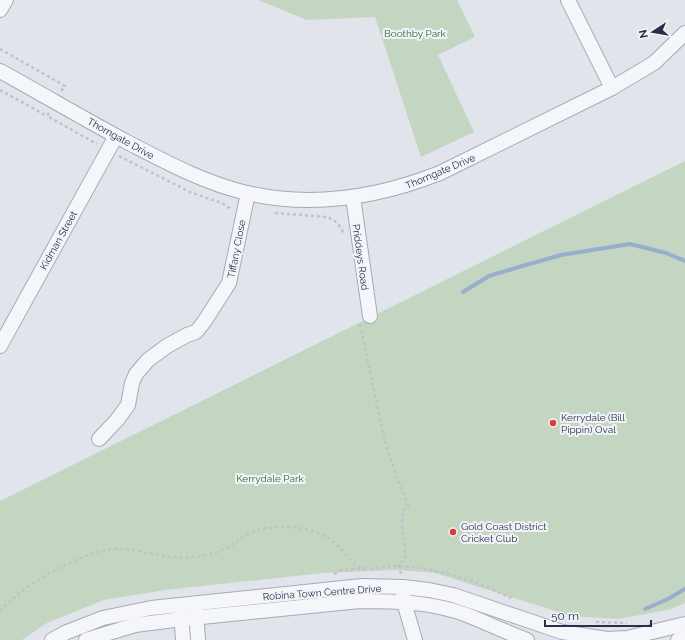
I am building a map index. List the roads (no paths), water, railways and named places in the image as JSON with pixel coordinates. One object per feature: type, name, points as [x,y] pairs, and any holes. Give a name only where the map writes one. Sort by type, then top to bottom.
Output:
[{"type":"street","points":[[0,10],[6,0]]},
{"type":"street","points":[[568,0],[612,88]]},
{"type":"street","name":"Thorngate Drive","points":[[0,70],[116,136],[198,178],[248,193],[298,199],[324,200],[353,197],[391,190],[414,184],[440,173],[612,88],[654,63],[685,33]]},
{"type":"street","name":"Kidman Street","points":[[0,346],[116,136]]},
{"type":"street","name":"Tiffany Close","points":[[99,438],[117,420],[128,405],[132,383],[136,374],[148,360],[167,346],[187,335],[196,332],[230,283],[248,193]]},
{"type":"street","name":"Priddeys Road","points":[[353,197],[370,316]]},
{"type":"street","name":"Robina Town Centre Drive","points":[[52,640],[67,632],[103,618],[151,608],[196,602],[362,586],[403,587],[453,595],[562,632],[607,639],[627,639],[685,624]]},
{"type":"street","points":[[403,587],[404,602],[415,640]]},
{"type":"street","name":"Robina Town Centre Drive","points":[[86,640],[135,625],[360,601],[404,602],[430,606],[466,615],[527,640]]},
{"type":"street","points":[[196,602],[198,640]]},
{"type":"street","points":[[181,604],[183,640]]},
{"type":"street","points":[[678,640],[685,638]]},
{"type":"waterway","points":[[463,292],[489,276],[519,267],[561,255],[630,244],[666,253],[685,261]]},
{"type":"waterway","points":[[645,609],[668,599],[685,589]]},
{"type":"place","name":"Kerrydale (Bill Pippin) Oval","points":[[553,423]]},
{"type":"place","name":"Gold Coast District Cricket Club","points":[[453,532]]},
{"type":"park label","name":"Boothby Park","points":[[415,33]]},
{"type":"park label","name":"Kerrydale Park","points":[[270,478]]}]
